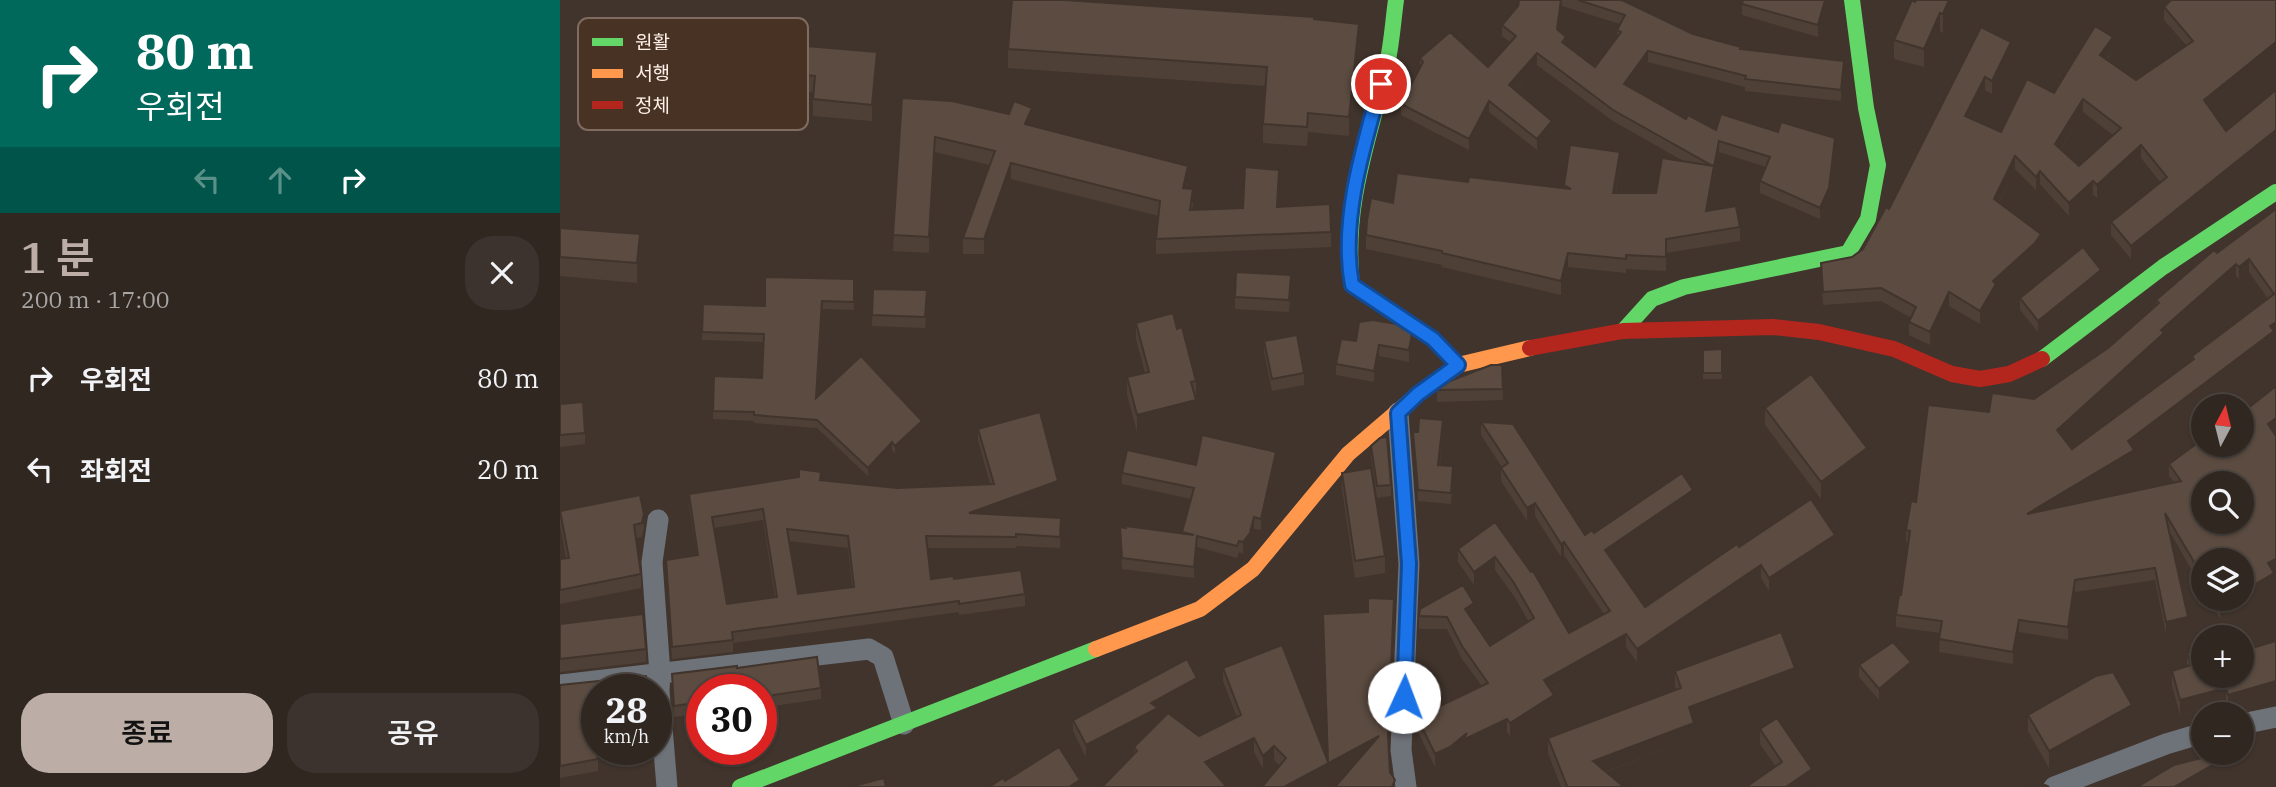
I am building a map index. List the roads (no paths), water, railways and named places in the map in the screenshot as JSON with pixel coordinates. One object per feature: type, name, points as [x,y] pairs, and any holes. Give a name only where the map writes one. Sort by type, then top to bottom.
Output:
[{"type":"street","points":[[1396,0],[1387,62],[1362,151],[1349,232],[1348,266],[1352,285],[1433,339],[1458,365]]},
{"type":"street","points":[[1623,331],[1652,299],[1684,287],[1848,253],[1868,219],[1878,165],[1866,108],[1851,0]]},
{"type":"street","points":[[740,787],[1200,609],[1253,569],[1348,454],[1418,394],[1458,365],[1496,355],[1623,331],[1773,327],[1819,332],[1894,349],[1952,374],[1980,379],[2009,374],[2046,357],[2163,267],[2276,191]]},
{"type":"street","points":[[1398,413],[1409,564],[1401,750],[1406,787]]},
{"type":"street","points":[[658,520],[652,562],[660,674],[869,649],[883,657],[904,724]]},
{"type":"street","points":[[560,685],[581,683]]},
{"type":"street","points":[[2254,722],[2276,717]]},
{"type":"street","points":[[2054,787],[2191,737]]},
{"type":"street","points":[[665,765],[667,787]]}]
